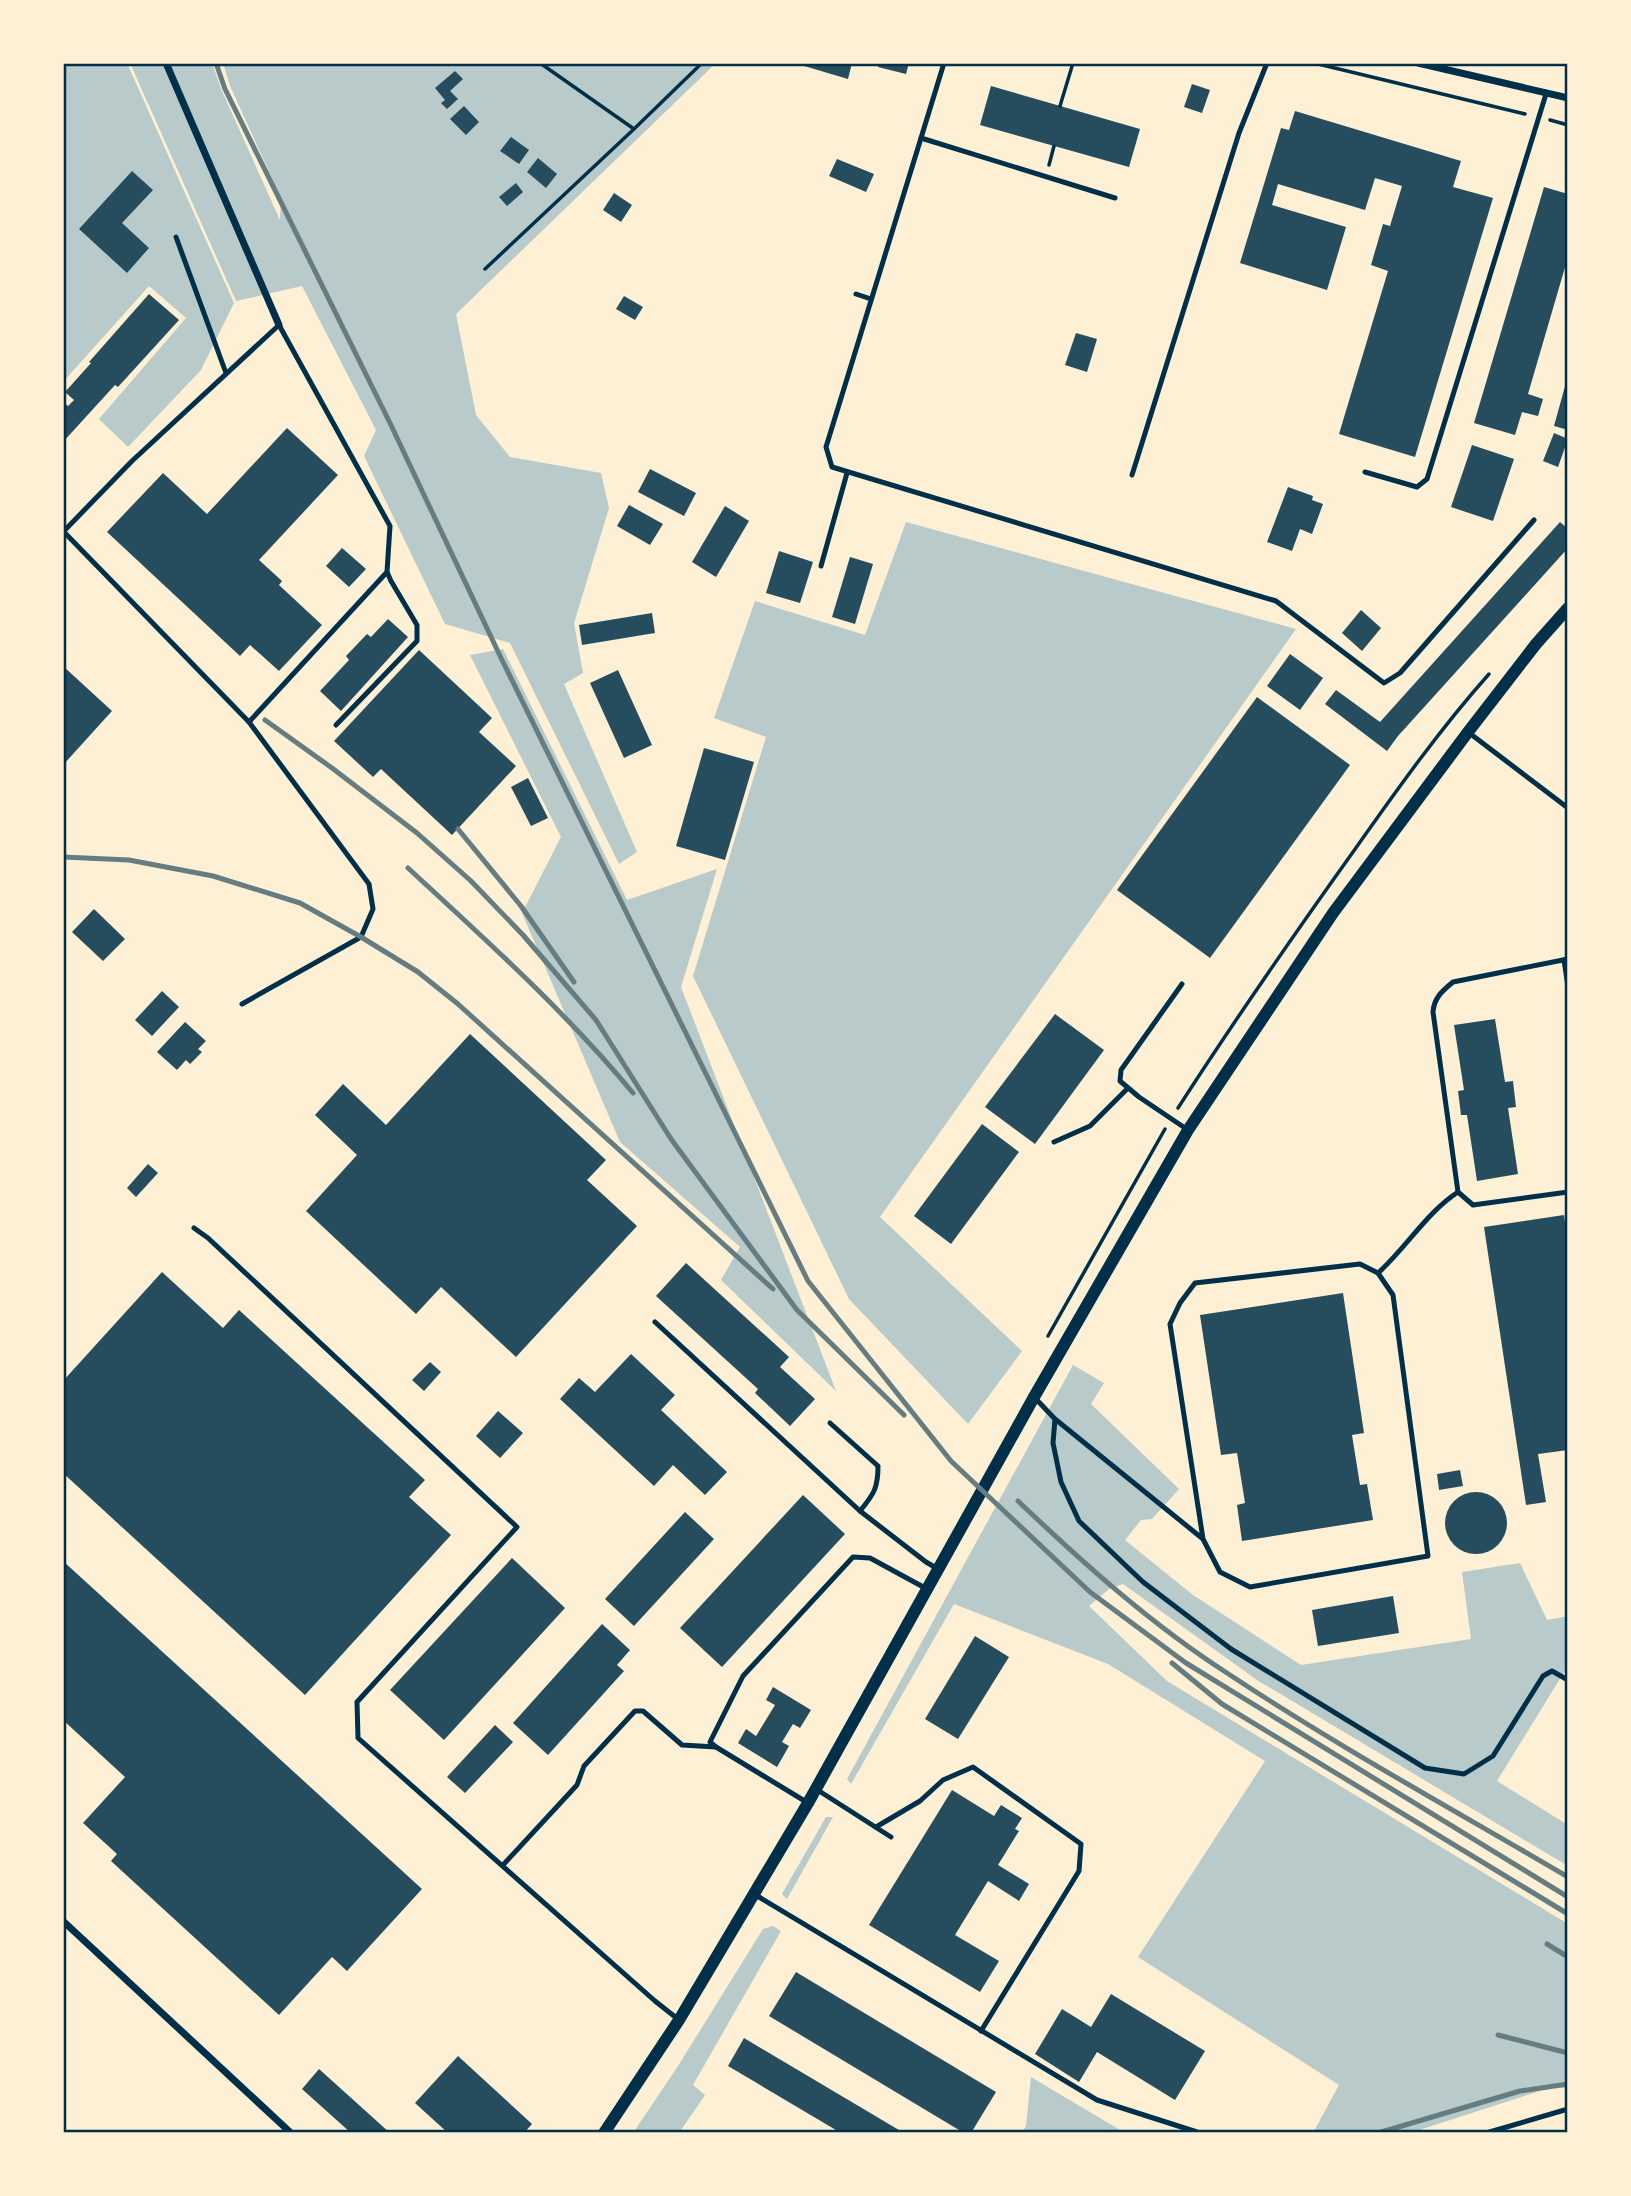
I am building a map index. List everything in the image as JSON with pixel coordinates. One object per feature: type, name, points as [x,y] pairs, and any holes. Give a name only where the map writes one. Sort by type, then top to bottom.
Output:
[{"type":"street","points":[[166,63],[279,325]]},
{"type":"street","points":[[1418,63],[1568,99]]},
{"type":"street","points":[[604,2133],[679,2020],[808,1803],[1034,1397],[1188,1130],[1333,913],[1468,732],[1536,644],[1568,608]]},
{"type":"street","points":[[63,1921],[291,2133]]},
{"type":"lane","points":[[944,63],[826,447],[832,467],[1276,601],[1384,683],[1400,673],[1534,520]]},
{"type":"lane","points":[[1132,475],[1239,133],[1267,63]]},
{"type":"lane","points":[[1366,472],[1417,487],[1427,479],[1546,94]]},
{"type":"lane","points":[[921,138],[1115,198]]},
{"type":"lane","points":[[176,237],[226,373]]},
{"type":"lane","points":[[856,294],[871,299]]},
{"type":"lane","points":[[242,1004],[361,937],[373,909],[369,884],[249,722],[63,532],[132,461],[279,325],[390,526],[387,572],[417,625],[417,641],[336,725]]},
{"type":"lane","points":[[821,566],[847,473]]},
{"type":"lane","points":[[249,722],[387,572]]},
{"type":"lane","points":[[1468,732],[1568,808]]},
{"type":"lane","points":[[1568,987],[1566,960],[1452,982],[1441,991],[1433,1003],[1458,1192],[1473,1205],[1568,1192]]},
{"type":"lane","points":[[1182,984],[1121,1070],[1120,1081],[1188,1130]]},
{"type":"lane","points":[[1054,1142],[1090,1126],[1128,1088]]},
{"type":"lane","points":[[1378,1273],[1442,1202],[1458,1192]]},
{"type":"lane","points":[[194,1228],[208,1238],[517,1527],[357,1702],[358,1738],[654,2001],[679,2020]]},
{"type":"lane","points":[[1360,1264],[1378,1273],[1393,1295],[1429,1556],[1250,1587],[1220,1572],[1203,1539],[1170,1324],[1180,1303],[1195,1283],[1360,1264]]},
{"type":"lane","points":[[655,1322],[860,1511],[938,1569]]},
{"type":"lane","points":[[1034,1397],[1055,1419],[1203,1539]]},
{"type":"lane","points":[[1055,1419],[1054,1443],[1061,1482],[1079,1521],[1134,1573],[1231,1649],[1425,1768],[1464,1774],[1493,1756],[1543,1676],[1552,1671],[1568,1680]]},
{"type":"lane","points":[[830,1423],[878,1466],[878,1482],[873,1495],[860,1511]]},
{"type":"lane","points":[[808,1803],[710,1742],[743,1676],[853,1557],[870,1558],[927,1589]]},
{"type":"lane","points":[[503,1865],[577,1785],[584,1766],[635,1711],[643,1711],[682,1745],[716,1747]]},
{"type":"lane","points":[[876,1827],[920,1801],[943,1780],[973,1767],[1082,1844],[1079,1871],[981,2031]]},
{"type":"lane","points":[[816,1789],[891,1836]]},
{"type":"lane","points":[[754,1894],[1097,2100],[1197,2132]]},
{"type":"lane","points":[[1486,2133],[1568,2109]]},
{"type":"path","points":[[540,63],[634,129]]},
{"type":"path","points":[[485,269],[702,63]]},
{"type":"path","points":[[1060,106],[1073,63]]},
{"type":"path","points":[[1314,63],[1568,125]]},
{"type":"path","points":[[1052,156],[1054,146]]},
{"type":"shaded area","points":[[63,63],[127,63],[234,303],[201,370],[128,447],[99,419],[186,318],[149,286],[63,382]]},
{"type":"shaded area","points":[[130,63],[212,63],[280,220],[281,198],[230,86],[223,63],[716,63],[456,314],[476,415],[510,457],[601,473],[609,508],[574,623],[583,673],[564,684],[637,852],[619,864],[510,643],[445,624],[364,456],[376,430],[302,286],[236,301]]},
{"type":"shaded area","points":[[906,522],[1296,629],[880,1217],[1022,1351],[968,1424],[849,1299],[693,976],[766,737],[714,718],[755,601],[865,635]]},
{"type":"shaded area","points":[[503,649],[627,900],[717,869],[681,987],[836,1391],[721,1280],[740,1247],[620,1142],[522,913],[561,837],[470,655]]},
{"type":"shaded area","points":[[1073,1365],[1104,1383],[1091,1404],[1179,1489],[1152,1519],[1141,1520],[1125,1540],[1193,1595],[1301,1665],[1471,1639],[1462,1572],[1520,1563],[1547,1620],[1568,1616],[1568,1670],[1566,1669],[1497,1781],[1568,1825],[1568,1866],[1257,1680],[1123,1584],[1109,1589],[1089,1606],[1167,1681],[1568,1924],[1568,2088],[1552,2087],[1410,2133],[1313,2133],[1339,2085],[1138,1957],[1265,1761],[1108,1664],[954,1604],[851,1784],[847,1779]]},
{"type":"shaded area","points":[[826,1817],[833,1817],[787,1899],[782,1894]]},
{"type":"shaded area","points":[[773,1926],[781,1931],[693,2085],[705,2095],[679,2133],[633,2133],[763,1929]]},
{"type":"shaded area","points":[[1031,2077],[1125,2133],[1022,2133],[1026,2126]]},
{"type":"building","points":[[794,63],[852,63],[848,79]]},
{"type":"building","points":[[879,63],[909,63],[906,74],[878,67]]},
{"type":"building","points":[[455,71],[463,79],[450,91],[458,99],[447,109],[441,103],[445,100],[435,88]]},
{"type":"building","points":[[1192,84],[1210,90],[1202,113],[1184,107]]},
{"type":"building","points":[[991,86],[1140,129],[1129,167],[980,125]]},
{"type":"building","points":[[464,106],[479,122],[466,135],[450,119]]},
{"type":"building","points":[[1295,111],[1461,161],[1453,187],[1493,198],[1415,457],[1339,434],[1388,271],[1371,265],[1383,224],[1390,226],[1402,186],[1375,178],[1365,210],[1278,184],[1272,205],[1346,227],[1327,290],[1240,263],[1281,128],[1289,130]]},
{"type":"building","points":[[511,137],[529,150],[519,164],[500,151]]},
{"type":"building","points":[[538,158],[557,174],[546,188],[527,172]]},
{"type":"building","points":[[837,159],[874,174],[866,192],[829,176]]},
{"type":"building","points":[[132,171],[153,190],[122,223],[149,248],[127,273],[79,229]]},
{"type":"building","points":[[516,183],[523,192],[507,206],[499,197]]},
{"type":"building","points":[[1544,187],[1568,194],[1568,257],[1528,394],[1543,399],[1538,416],[1522,412],[1515,435],[1474,423]]},
{"type":"building","points":[[614,193],[632,205],[621,222],[603,210]]},
{"type":"building","points":[[149,294],[179,320],[63,442],[63,402],[68,406],[74,400],[65,392]]},
{"type":"building","points":[[624,296],[643,307],[635,320],[616,309]]},
{"type":"building","points":[[1076,333],[1097,339],[1087,372],[1065,365]]},
{"type":"building","points":[[1568,379],[1568,430],[1554,426]]},
{"type":"building","points":[[287,428],[338,475],[259,560],[282,581],[279,585],[322,625],[279,671],[250,645],[240,656],[107,532],[163,473],[207,514]]},
{"type":"building","points":[[1554,433],[1568,439],[1558,467],[1543,461]]},
{"type":"building","points":[[1472,445],[1514,459],[1493,521],[1451,507]]},
{"type":"building","points":[[650,469],[696,493],[684,516],[638,492]]},
{"type":"building","points":[[1288,487],[1313,496],[1312,500],[1323,504],[1312,534],[1300,529],[1292,551],[1267,542]]},
{"type":"building","points":[[629,505],[663,524],[650,545],[617,526]]},
{"type":"building","points":[[725,506],[749,521],[716,577],[692,562]]},
{"type":"building","points":[[1560,522],[1568,529],[1568,548],[1387,751],[1325,704],[1336,690],[1380,722]]},
{"type":"building","points":[[342,548],[366,569],[349,587],[326,566]]},
{"type":"building","points":[[779,551],[813,562],[800,603],[766,593]]},
{"type":"building","points":[[850,557],[873,564],[855,624],[832,617]]},
{"type":"building","points":[[1361,610],[1381,628],[1362,651],[1342,633]]},
{"type":"building","points":[[652,613],[655,633],[582,645],[579,625]]},
{"type":"building","points":[[388,619],[408,637],[341,711],[320,691],[349,660],[346,656],[367,634],[371,637]]},
{"type":"building","points":[[419,650],[492,718],[479,732],[516,766],[452,835],[381,769],[373,777],[334,741]]},
{"type":"building","points":[[1290,654],[1323,678],[1300,710],[1267,686]]},
{"type":"building","points":[[63,666],[112,711],[63,765]]},
{"type":"building","points":[[618,670],[652,745],[624,758],[590,683]]},
{"type":"building","points":[[1257,697],[1350,765],[1210,958],[1117,890]]},
{"type":"building","points":[[704,748],[754,762],[725,860],[676,846]]},
{"type":"building","points":[[528,778],[548,818],[531,826],[511,787]]},
{"type":"building","points":[[94,909],[125,939],[103,961],[72,932]]},
{"type":"building","points":[[162,991],[179,1007],[152,1036],[135,1020]]},
{"type":"building","points":[[1055,1014],[1104,1050],[1035,1144],[985,1107]]},
{"type":"building","points":[[1495,1019],[1505,1082],[1513,1081],[1516,1107],[1508,1108],[1518,1174],[1477,1181],[1467,1115],[1461,1115],[1458,1091],[1464,1090],[1454,1025]]},
{"type":"building","points":[[185,1022],[206,1041],[198,1049],[202,1052],[190,1064],[186,1060],[177,1070],[157,1052]]},
{"type":"building","points":[[470,1034],[606,1160],[587,1180],[637,1226],[516,1357],[441,1287],[416,1314],[306,1211],[357,1155],[315,1115],[343,1084],[386,1125]]},
{"type":"building","points":[[982,1124],[1019,1152],[951,1244],[914,1216]]},
{"type":"building","points":[[148,1164],[158,1173],[136,1197],[127,1188]]},
{"type":"building","points":[[1564,1215],[1568,1244],[1568,1450],[1538,1454],[1546,1502],[1526,1505],[1484,1227]]},
{"type":"building","points":[[686,1263],[789,1357],[780,1367],[815,1399],[790,1426],[755,1393],[758,1389],[656,1296]]},
{"type":"building","points":[[162,1272],[223,1328],[239,1310],[425,1480],[409,1497],[451,1535],[305,1695],[63,1473],[63,1381]]},
{"type":"building","points":[[1343,1293],[1364,1433],[1352,1435],[1360,1485],[1367,1484],[1373,1520],[1242,1541],[1237,1505],[1245,1503],[1237,1453],[1221,1455],[1200,1315]]},
{"type":"building","points":[[631,1354],[675,1395],[661,1410],[727,1472],[705,1495],[673,1465],[654,1486],[560,1399],[579,1378],[595,1392]]},
{"type":"building","points":[[430,1362],[441,1372],[424,1391],[412,1380]]},
{"type":"building","points":[[498,1411],[523,1433],[500,1458],[476,1436]]},
{"type":"building","points":[[1460,1470],[1463,1486],[1439,1490],[1437,1474]]},
{"type":"building","points":[[1470,1492],[1482,1492],[1498,1501],[1505,1511],[1505,1535],[1498,1545],[1482,1554],[1470,1554],[1459,1549],[1450,1540],[1445,1529],[1445,1517],[1450,1506],[1459,1497]]},
{"type":"building","points":[[803,1495],[845,1534],[722,1667],[680,1628]]},
{"type":"building","points":[[685,1512],[714,1539],[634,1626],[605,1599]]},
{"type":"building","points":[[512,1558],[565,1608],[444,1740],[390,1690]]},
{"type":"building","points":[[63,1561],[422,1889],[347,1971],[332,1957],[279,2015],[111,1861],[117,1854],[83,1823],[125,1777],[63,1720]]},
{"type":"building","points":[[1393,1596],[1399,1633],[1318,1646],[1312,1610]]},
{"type":"building","points":[[602,1624],[630,1650],[617,1665],[624,1671],[548,1755],[513,1723]]},
{"type":"building","points":[[975,1636],[1009,1657],[958,1739],[925,1719]]},
{"type":"building","points":[[773,1687],[811,1710],[800,1728],[793,1724],[782,1742],[789,1746],[777,1767],[738,1743],[746,1729],[756,1736],[775,1705],[766,1700]]},
{"type":"building","points":[[495,1725],[513,1742],[465,1793],[447,1777]]},
{"type":"building","points":[[952,1790],[994,1816],[1001,1805],[1022,1818],[1015,1829],[1019,1831],[998,1865],[1029,1884],[1019,1901],[988,1881],[955,1935],[999,1961],[980,1992],[869,1925]]},
{"type":"building","points":[[796,1972],[996,2092],[971,2133],[964,2133],[769,2016]]},
{"type":"building","points":[[1111,1994],[1205,2051],[1175,2100],[1097,2052],[1079,2082],[1035,2054],[1062,2009],[1091,2027]]},
{"type":"building","points":[[744,2038],[904,2133],[841,2133],[728,2066]]},
{"type":"building","points":[[458,2056],[532,2124],[524,2133],[448,2133],[415,2103]]},
{"type":"building","points":[[319,2069],[390,2133],[351,2133],[302,2089]]},
{"type":"railway","points":[[216,63],[225,89],[390,423],[502,660],[808,1281],[951,1461],[1090,1592],[1186,1663],[1568,1897]]},
{"type":"railway","points":[[265,720],[417,833],[471,881],[523,935],[596,1020],[671,1139],[797,1310],[904,1415]]},
{"type":"railway","points":[[458,829],[521,906],[574,982]]},
{"type":"railway","points":[[63,857],[129,860],[213,876],[300,903],[361,937],[418,972],[458,1004],[773,1289]]},
{"type":"railway","points":[[408,868],[496,949],[580,1033],[633,1093]]},
{"type":"railway","points":[[1018,1501],[1118,1592],[1199,1654],[1353,1752],[1568,1877]]},
{"type":"railway","points":[[1172,1663],[1222,1704],[1568,1914]]},
{"type":"railway","points":[[1547,1944],[1568,1957]]},
{"type":"railway","points":[[1498,2035],[1568,2053]]},
{"type":"railway","points":[[1378,2133],[1520,2091],[1568,2084]]}]
